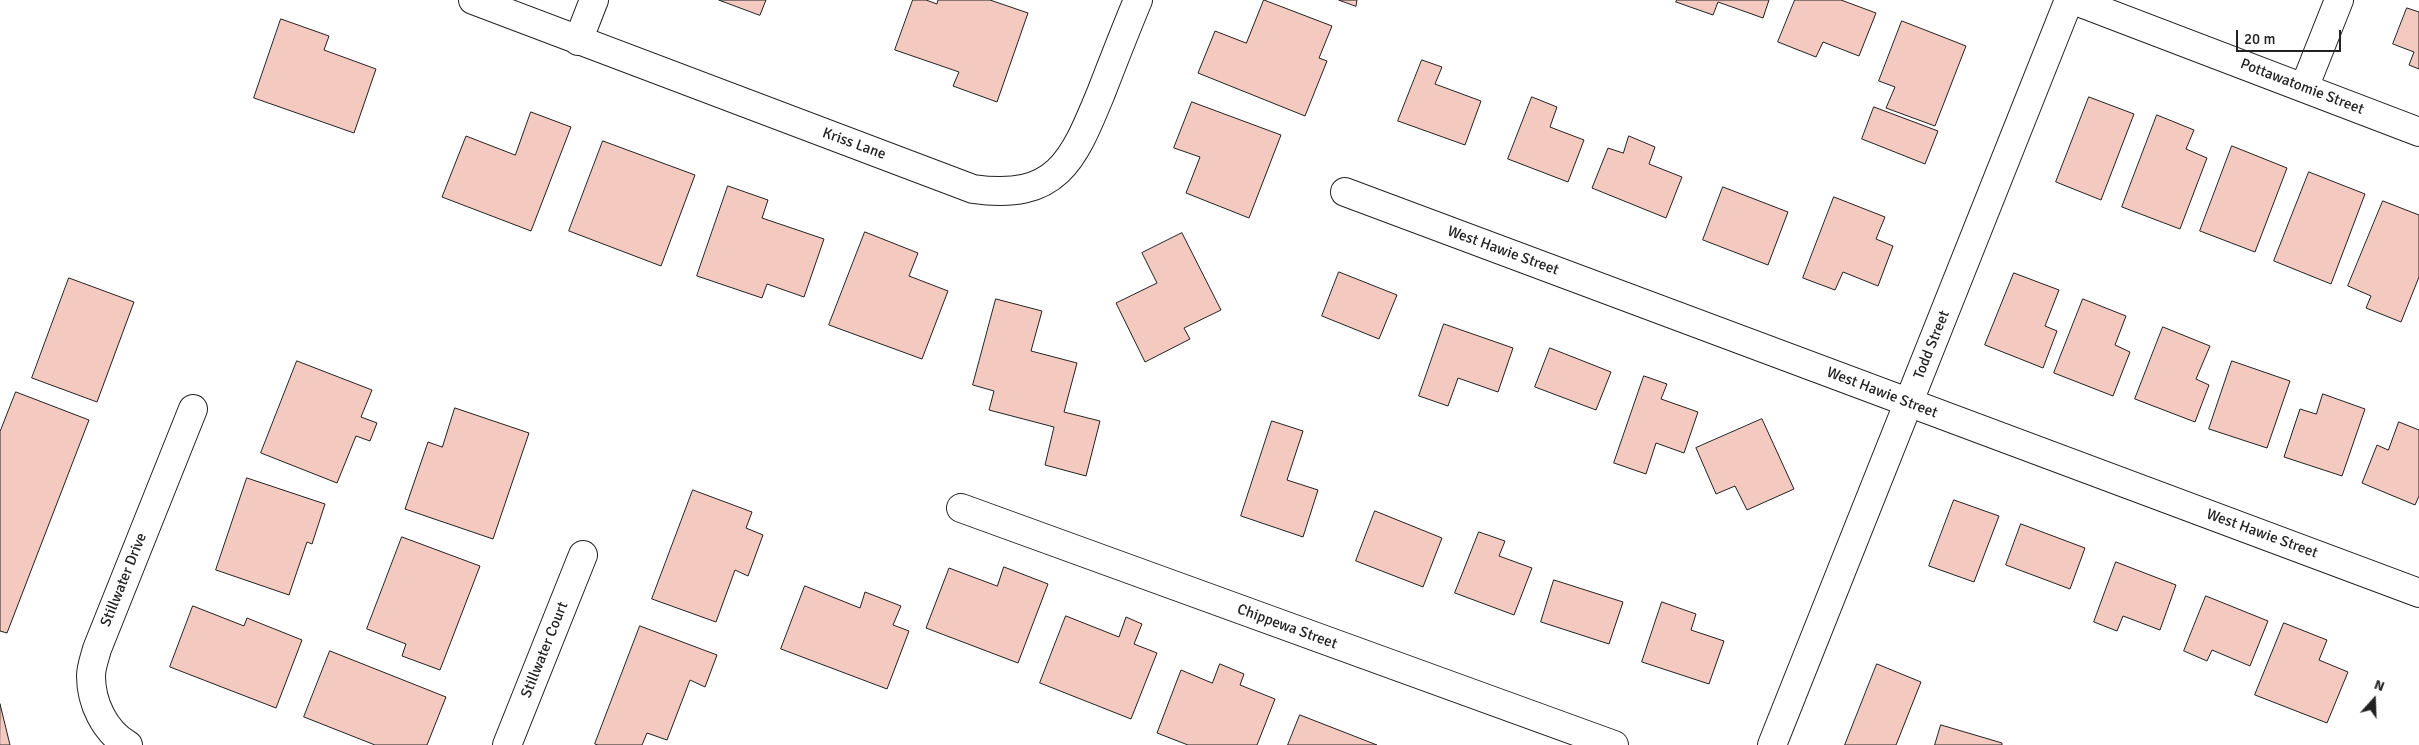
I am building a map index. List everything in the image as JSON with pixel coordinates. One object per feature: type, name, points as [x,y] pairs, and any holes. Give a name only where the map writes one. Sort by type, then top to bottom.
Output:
[{"type":"street","name":"Kriss Lane","points":[[473,0],[974,188],[1000,192],[1026,189],[1050,178],[1070,159],[1083,137],[1138,0]]},
{"type":"street","points":[[578,41],[594,0]]},
{"type":"street","name":"Todd Street","points":[[1772,745],[2069,0]]},
{"type":"street","name":"Pottawatomie Street","points":[[2073,0],[2419,132]]},
{"type":"street","points":[[2304,88],[2339,0]]},
{"type":"street","name":"West Hawie Street","points":[[1345,192],[2419,593]]},
{"type":"street","name":"Stillwater Drive","points":[[128,745],[104,723],[94,699],[91,674],[97,649],[192,409]]},
{"type":"street","name":"Chippewa Street","points":[[960,508],[1614,745]]},
{"type":"street","name":"Stillwater Court","points":[[507,745],[583,555]]},
{"type":"building","points":[[719,0],[766,0],[760,15]]},
{"type":"building","points":[[913,0],[926,0],[937,4],[938,0],[990,0],[1028,13],[997,102],[953,86],[959,72],[895,50]]},
{"type":"building","points":[[1264,0],[1332,26],[1319,58],[1327,61],[1305,116],[1198,73],[1215,31],[1246,43]]},
{"type":"building","points":[[1339,0],[1357,0],[1356,6]]},
{"type":"building","points":[[1677,0],[1769,0],[1763,18],[1718,2],[1713,15],[1676,2]]},
{"type":"building","points":[[1795,0],[1841,0],[1876,13],[1859,56],[1823,42],[1816,57],[1778,42]]},
{"type":"building","points":[[2407,8],[2419,12],[2419,69],[2409,65],[2414,52],[2393,44]]},
{"type":"building","points":[[281,19],[329,36],[324,50],[376,69],[354,133],[254,98]]},
{"type":"building","points":[[1902,21],[1966,46],[1935,126],[1886,108],[1895,87],[1879,81]]},
{"type":"building","points":[[1422,60],[1442,67],[1435,84],[1481,101],[1465,145],[1398,121]]},
{"type":"building","points":[[1532,97],[1557,107],[1550,127],[1584,140],[1568,182],[1508,159]]},
{"type":"building","points":[[2089,97],[2134,114],[2101,200],[2056,182]]},
{"type":"building","points":[[1192,102],[1281,135],[1249,218],[1186,193],[1200,157],[1174,148]]},
{"type":"building","points":[[1874,107],[1938,131],[1925,164],[1862,139]]},
{"type":"building","points":[[531,112],[571,127],[531,231],[442,197],[466,136],[515,155]]},
{"type":"building","points":[[2157,115],[2194,130],[2186,149],[2207,158],[2180,229],[2122,207]]},
{"type":"building","points":[[1629,136],[1655,147],[1649,164],[1682,177],[1666,218],[1592,188],[1608,148],[1623,153]]},
{"type":"building","points":[[603,141],[695,175],[661,266],[569,231]]},
{"type":"building","points":[[2232,146],[2287,168],[2255,252],[2200,231]]},
{"type":"building","points":[[2309,172],[2365,194],[2331,284],[2274,261]]},
{"type":"building","points":[[728,186],[768,200],[762,218],[824,239],[804,297],[767,284],[762,298],[697,276]]},
{"type":"building","points":[[1723,187],[1788,212],[1768,265],[1703,240]]},
{"type":"building","points":[[1834,197],[1885,217],[1876,239],[1893,246],[1878,286],[1843,272],[1835,290],[1803,278]]},
{"type":"building","points":[[2383,201],[2419,215],[2419,277],[2401,322],[2366,308],[2371,296],[2348,286]]},
{"type":"building","points":[[865,232],[918,253],[909,276],[948,291],[922,359],[829,325]]},
{"type":"building","points":[[1182,233],[1221,310],[1184,328],[1190,339],[1145,362],[1116,303],[1157,283],[1142,253]]},
{"type":"building","points":[[1339,272],[1397,295],[1379,339],[1322,316]]},
{"type":"building","points":[[2014,273],[2059,290],[2045,326],[2057,331],[2043,368],[1985,345]]},
{"type":"building","points":[[69,278],[134,302],[97,402],[32,378]]},
{"type":"building","points":[[996,299],[1042,311],[1031,351],[1077,363],[1064,412],[1100,421],[1086,476],[1045,465],[1054,427],[989,410],[994,391],[973,385]]},
{"type":"building","points":[[2083,299],[2126,316],[2115,345],[2130,352],[2113,396],[2054,373]]},
{"type":"building","points":[[1444,324],[1513,348],[1498,392],[1458,378],[1448,406],[1419,396]]},
{"type":"building","points":[[2163,327],[2210,346],[2196,379],[2209,385],[2195,422],[2135,399]]},
{"type":"building","points":[[1550,348],[1611,372],[1596,410],[1535,387]]},
{"type":"building","points":[[297,361],[372,390],[361,417],[377,423],[370,441],[356,436],[337,483],[261,453]]},
{"type":"building","points":[[2232,361],[2290,381],[2267,448],[2209,429]]},
{"type":"building","points":[[1644,376],[1667,384],[1661,399],[1698,412],[1684,453],[1656,443],[1646,474],[1614,463]]},
{"type":"building","points":[[16,392],[89,420],[7,633],[0,631],[0,432]]},
{"type":"building","points":[[2323,394],[2365,409],[2342,476],[2284,457],[2300,409],[2316,414]]},
{"type":"building","points":[[455,408],[529,433],[493,539],[405,509],[428,442],[442,447]]},
{"type":"building","points":[[1762,419],[1794,489],[1747,510],[1735,486],[1716,494],[1696,448]]},
{"type":"building","points":[[1272,421],[1303,431],[1287,480],[1318,490],[1303,537],[1241,516]]},
{"type":"building","points":[[2399,422],[2419,430],[2419,496],[2415,505],[2362,483],[2377,445],[2388,450]]},
{"type":"building","points":[[247,478],[325,504],[312,544],[307,542],[289,595],[216,570]]},
{"type":"building","points":[[693,490],[752,512],[746,528],[763,535],[748,576],[735,570],[716,622],[652,599]]},
{"type":"building","points":[[1954,500],[1999,516],[1974,582],[1929,566]]},
{"type":"building","points":[[1375,511],[1442,538],[1423,587],[1356,561]]},
{"type":"building","points":[[2021,524],[2085,548],[2070,589],[2006,565]]},
{"type":"building","points":[[1479,532],[1505,541],[1499,556],[1532,568],[1514,615],[1455,593]]},
{"type":"building","points":[[402,537],[480,566],[440,670],[402,656],[406,644],[367,629]]},
{"type":"building","points":[[2116,562],[2176,585],[2160,630],[2123,616],[2117,631],[2094,622]]},
{"type":"building","points":[[1004,567],[1048,584],[1018,663],[926,628],[949,568],[997,586]]},
{"type":"building","points":[[1554,580],[1623,602],[1609,644],[1541,622]]},
{"type":"building","points":[[805,586],[860,608],[865,592],[901,606],[893,625],[909,631],[887,689],[781,649]]},
{"type":"building","points":[[2206,596],[2268,621],[2250,666],[2212,650],[2207,661],[2184,651]]},
{"type":"building","points":[[1662,602],[1696,614],[1691,630],[1724,641],[1709,684],[1642,662]]},
{"type":"building","points":[[193,606],[244,626],[247,618],[302,640],[276,708],[170,667]]},
{"type":"building","points":[[1066,616],[1119,637],[1126,617],[1142,624],[1134,644],[1157,653],[1131,719],[1040,683]]},
{"type":"building","points":[[2284,623],[2327,640],[2319,660],[2348,672],[2327,723],[2255,695]]},
{"type":"building","points":[[640,626],[717,655],[705,687],[690,680],[667,740],[647,733],[642,745],[595,744]]},
{"type":"building","points":[[330,651],[446,697],[427,745],[375,745],[304,717]]},
{"type":"building","points":[[1220,664],[1244,674],[1240,685],[1275,699],[1257,745],[1188,745],[1157,733],[1181,670],[1212,683]]},
{"type":"building","points":[[1877,664],[1921,682],[1896,745],[1845,745]]},
{"type":"building","points":[[0,704],[10,745],[0,745]]},
{"type":"building","points":[[1300,715],[1377,745],[1288,745]]},
{"type":"building","points":[[1941,725],[2002,743],[2002,745],[1935,745]]}]
